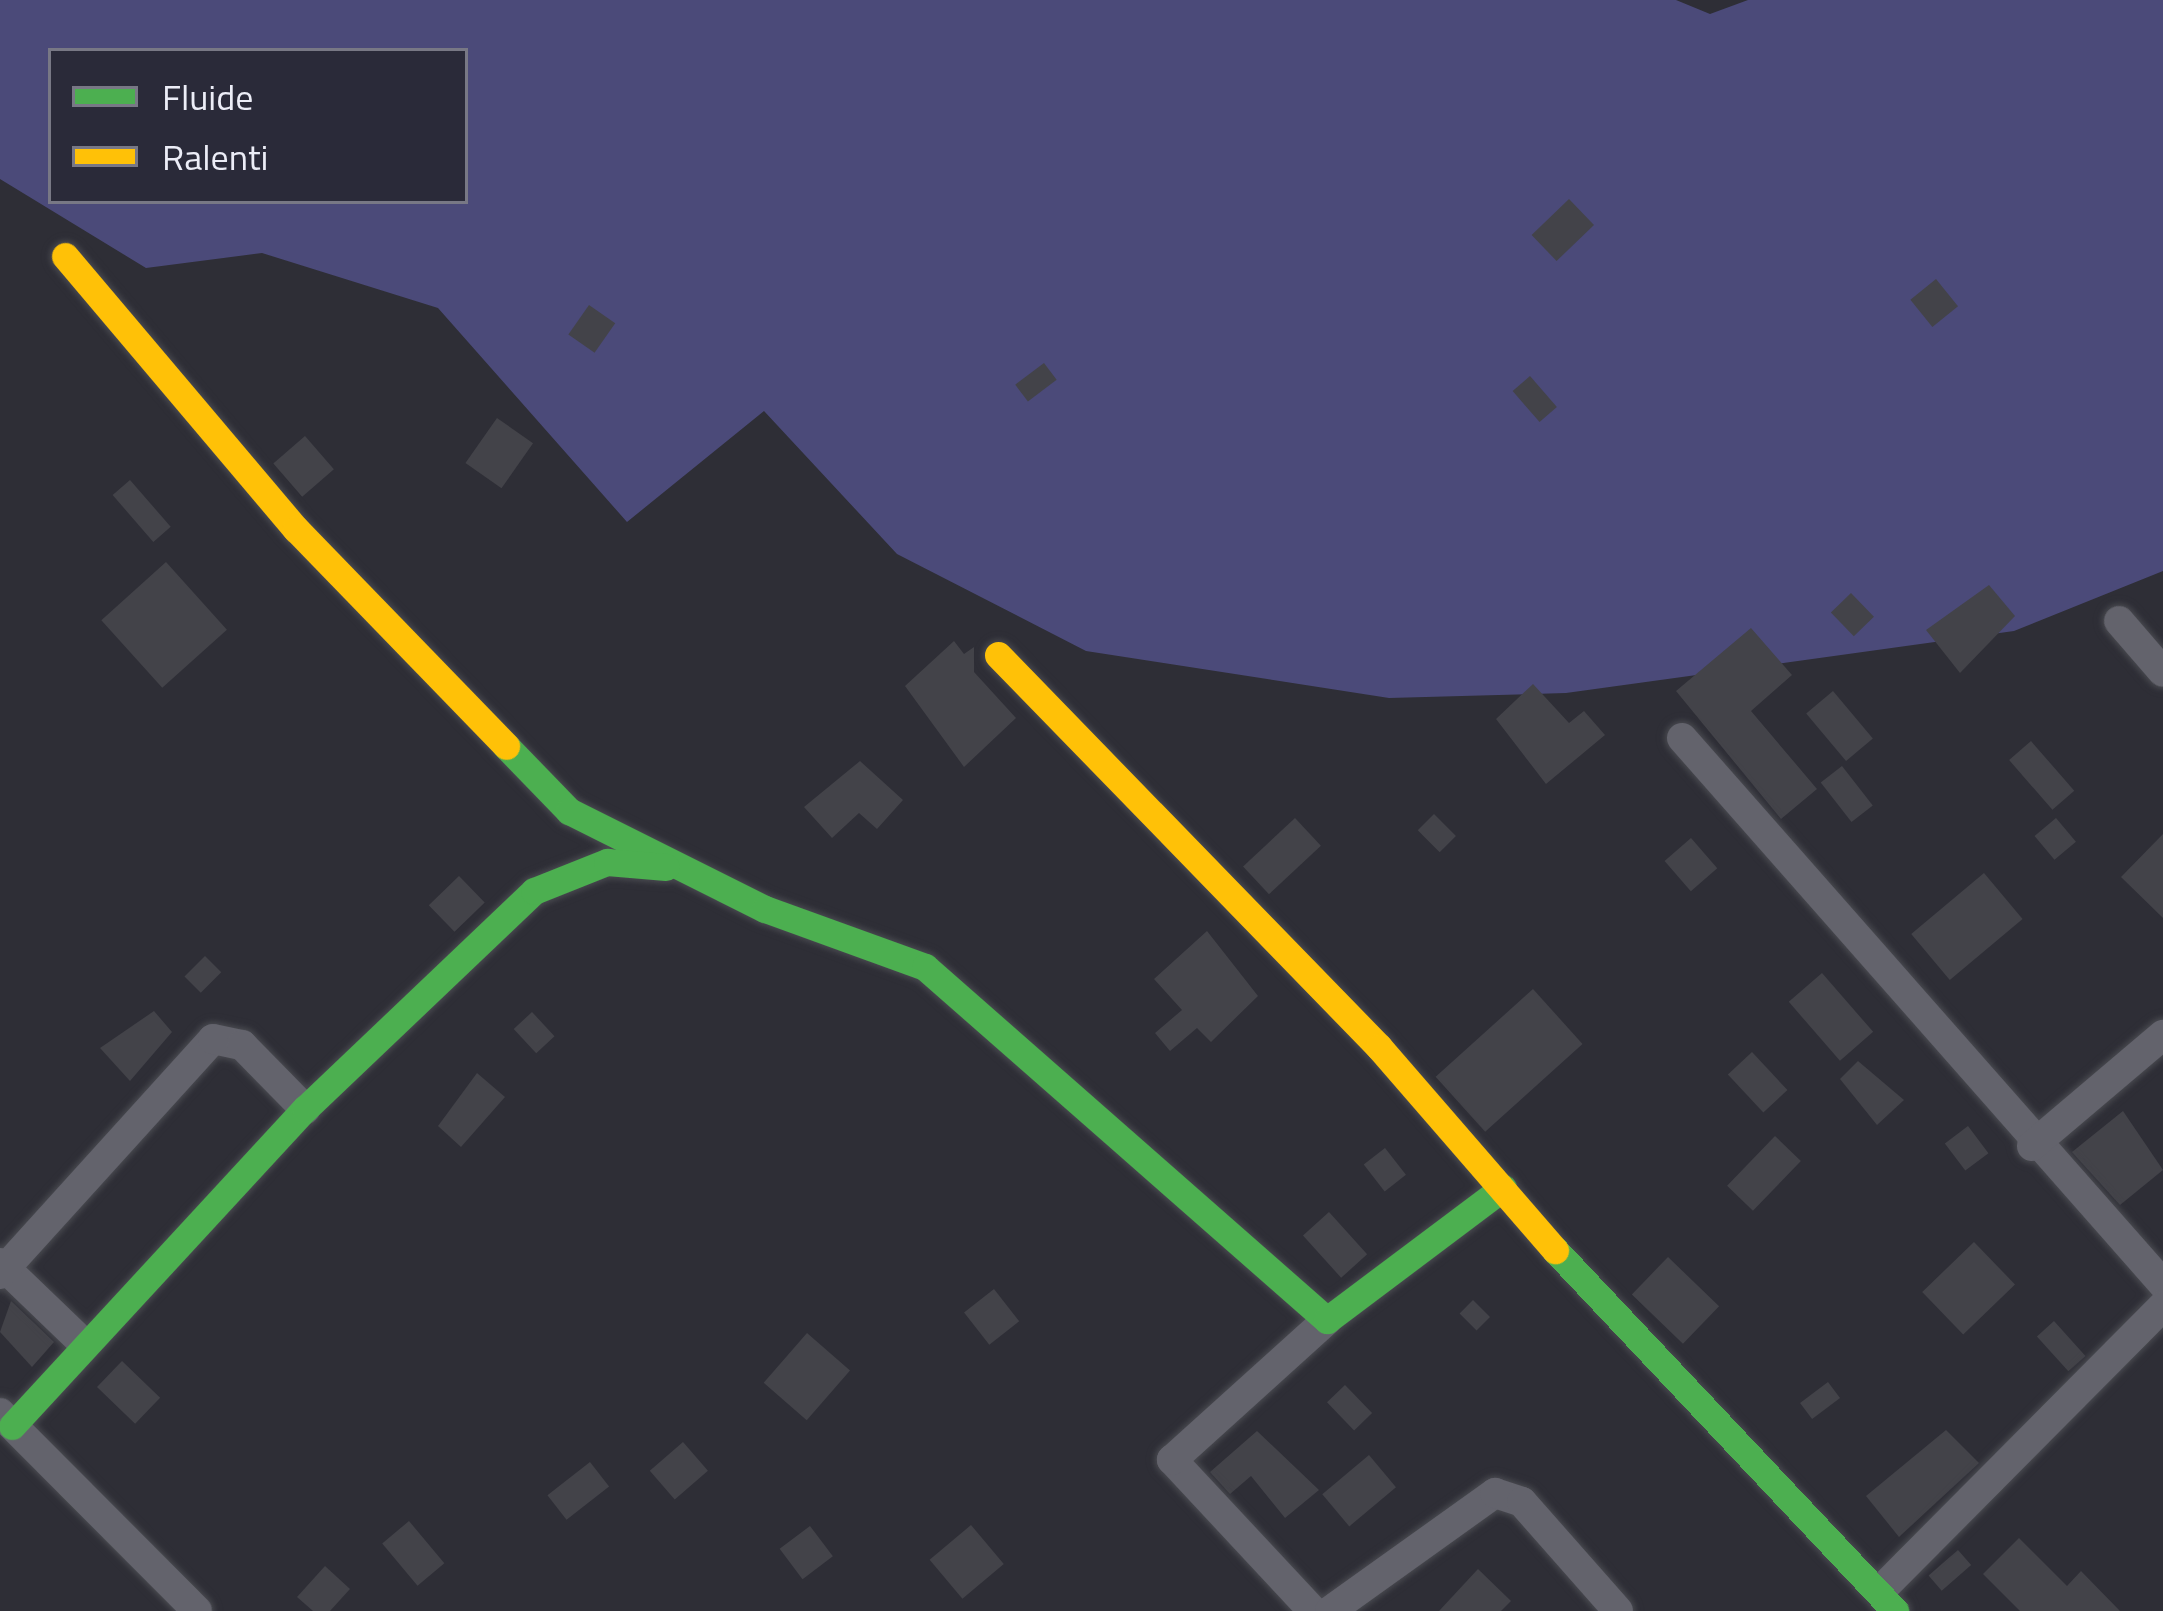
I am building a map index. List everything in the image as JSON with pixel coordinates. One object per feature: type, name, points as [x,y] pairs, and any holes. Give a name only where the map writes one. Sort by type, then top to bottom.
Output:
[{"type":"street","points":[[64,256],[296,529],[568,812],[925,968],[1327,1320]]},
{"type":"street","points":[[2119,620],[2163,672]]},
{"type":"street","points":[[998,655],[1887,1601],[2163,1306]]},
{"type":"street","points":[[1682,738],[2032,1146],[2163,1284]]},
{"type":"street","points":[[197,1611],[6,1419],[305,1109],[535,891],[607,862],[690,869]]},
{"type":"street","points":[[2032,1146],[2163,1035]]},
{"type":"street","points":[[81,1341],[2,1268],[213,1039],[242,1046],[305,1109]]},
{"type":"street","points":[[1313,1611],[1172,1460],[1327,1320],[1502,1188]]},
{"type":"street","points":[[1330,1611],[1496,1493],[1522,1502],[1618,1611]]},
{"type":"shaded area","points":[[0,0],[1676,0],[1710,14],[1748,0],[2163,0],[2163,571],[2014,631],[1566,693],[1389,698],[1086,651],[897,554],[764,411],[627,522],[438,308],[262,253],[146,268],[0,179]]},
{"type":"building","points":[[1569,199],[1594,225],[1557,261],[1532,235]]},
{"type":"building","points":[[1936,279],[1958,306],[1932,327],[1910,300]]},
{"type":"building","points":[[589,305],[615,323],[595,353],[568,334]]},
{"type":"building","points":[[1044,363],[1057,380],[1028,401],[1015,385]]},
{"type":"building","points":[[1530,376],[1557,407],[1540,422],[1513,391]]},
{"type":"building","points":[[497,418],[533,443],[501,488],[465,463]]},
{"type":"building","points":[[305,436],[334,469],[302,497],[273,464]]},
{"type":"building","points":[[130,480],[171,527],[153,542],[113,495]]},
{"type":"building","points":[[166,562],[227,630],[162,688],[101,620]]},
{"type":"building","points":[[1989,585],[2015,616],[1960,673],[1926,630]]},
{"type":"building","points":[[1851,593],[1874,617],[1854,636],[1831,612]]},
{"type":"building","points":[[1751,628],[1792,675],[1751,711],[1817,789],[1781,819],[1676,691]]},
{"type":"building","points":[[954,641],[964,654],[974,647],[974,672],[1016,718],[964,767],[905,686]]},
{"type":"building","points":[[1533,684],[1569,723],[1584,711],[1605,735],[1546,784],[1496,719]]},
{"type":"building","points":[[1833,691],[1873,738],[1846,761],[1806,713]]},
{"type":"building","points":[[2031,741],[2074,791],[2052,810],[2009,760]]},
{"type":"building","points":[[860,761],[903,800],[877,829],[859,813],[832,838],[804,807]]},
{"type":"building","points":[[1842,766],[1873,805],[1852,822],[1821,783]]},
{"type":"building","points":[[1434,814],[1456,836],[1440,852],[1418,830]]},
{"type":"building","points":[[1295,818],[1321,846],[1269,894],[1243,866]]},
{"type":"building","points":[[2056,818],[2076,842],[2054,860],[2035,836]]},
{"type":"building","points":[[2163,834],[2163,918],[2121,877]]},
{"type":"building","points":[[1691,838],[1717,868],[1691,891],[1665,861]]},
{"type":"building","points":[[1984,873],[2023,919],[1950,980],[1911,934]]},
{"type":"building","points":[[459,876],[485,903],[454,932],[429,905]]},
{"type":"building","points":[[1207,931],[1258,996],[1211,1042],[1197,1028],[1170,1051],[1155,1033],[1182,1010],[1154,979]]},
{"type":"building","points":[[205,956],[221,972],[201,993],[184,977]]},
{"type":"building","points":[[1822,973],[1873,1032],[1840,1061],[1789,1002]]},
{"type":"building","points":[[1533,989],[1583,1044],[1485,1132],[1436,1077]]},
{"type":"building","points":[[154,1011],[172,1032],[130,1081],[100,1048]]},
{"type":"building","points":[[532,1012],[555,1036],[536,1053],[514,1029]]},
{"type":"building","points":[[1752,1052],[1787,1090],[1763,1113],[1728,1075]]},
{"type":"building","points":[[1858,1061],[1904,1100],[1877,1125],[1840,1079]]},
{"type":"building","points":[[477,1073],[505,1097],[461,1147],[438,1126]]},
{"type":"building","points":[[2123,1111],[2163,1170],[2120,1205],[2072,1152]]},
{"type":"building","points":[[1968,1126],[1988,1153],[1965,1171],[1945,1143]]},
{"type":"building","points":[[1775,1136],[1801,1161],[1753,1211],[1727,1186]]},
{"type":"building","points":[[1385,1148],[1406,1175],[1385,1191],[1364,1165]]},
{"type":"building","points":[[1329,1212],[1367,1254],[1341,1278],[1303,1235]]},
{"type":"building","points":[[1974,1242],[2015,1284],[1963,1334],[1922,1292]]},
{"type":"building","points":[[1668,1257],[1719,1306],[1683,1344],[1632,1294]]},
{"type":"building","points":[[994,1289],[1019,1321],[989,1345],[964,1312]]},
{"type":"building","points":[[1473,1300],[1490,1317],[1477,1330],[1460,1313]]},
{"type":"building","points":[[11,1301],[54,1342],[32,1367],[0,1332]]},
{"type":"building","points":[[2054,1321],[2085,1356],[2068,1371],[2037,1336]]},
{"type":"building","points":[[807,1333],[850,1370],[807,1420],[764,1383]]},
{"type":"building","points":[[122,1361],[160,1398],[135,1424],[97,1387]]},
{"type":"building","points":[[1828,1382],[1840,1398],[1812,1419],[1800,1403]]},
{"type":"building","points":[[1345,1385],[1372,1413],[1354,1430],[1327,1402]]},
{"type":"building","points":[[1946,1430],[1979,1463],[1899,1537],[1866,1496]]},
{"type":"building","points":[[1257,1431],[1319,1490],[1285,1518],[1251,1476],[1230,1494],[1210,1472]]},
{"type":"building","points":[[683,1442],[708,1471],[675,1500],[650,1471]]},
{"type":"building","points":[[1369,1455],[1396,1487],[1349,1526],[1322,1494]]},
{"type":"building","points":[[590,1462],[609,1486],[567,1520],[547,1495]]},
{"type":"building","points":[[409,1521],[444,1563],[418,1586],[382,1543]]},
{"type":"building","points":[[971,1525],[1004,1564],[962,1599],[930,1560]]},
{"type":"building","points":[[810,1526],[833,1556],[803,1579],[780,1549]]},
{"type":"building","points":[[2019,1538],[2067,1586],[2081,1571],[2120,1611],[2020,1611],[1983,1574]]},
{"type":"building","points":[[1958,1550],[1971,1565],[1942,1591],[1929,1576]]},
{"type":"building","points":[[325,1566],[350,1589],[330,1611],[313,1611],[297,1597]]},
{"type":"building","points":[[1478,1569],[1511,1601],[1501,1611],[1439,1611]]},
{"type":"traffic: fast","points":[[506,746],[569,811],[765,909],[925,967],[1327,1320],[1503,1188]]},
{"type":"traffic: fast","points":[[12,1426],[305,1109],[534,891],[607,862],[666,867]]},
{"type":"traffic: fast","points":[[1555,1250],[1895,1611]]},
{"type":"traffic: slow","points":[[65,256],[296,529],[506,746]]},
{"type":"traffic: slow","points":[[998,655],[1379,1047],[1555,1250]]}]
